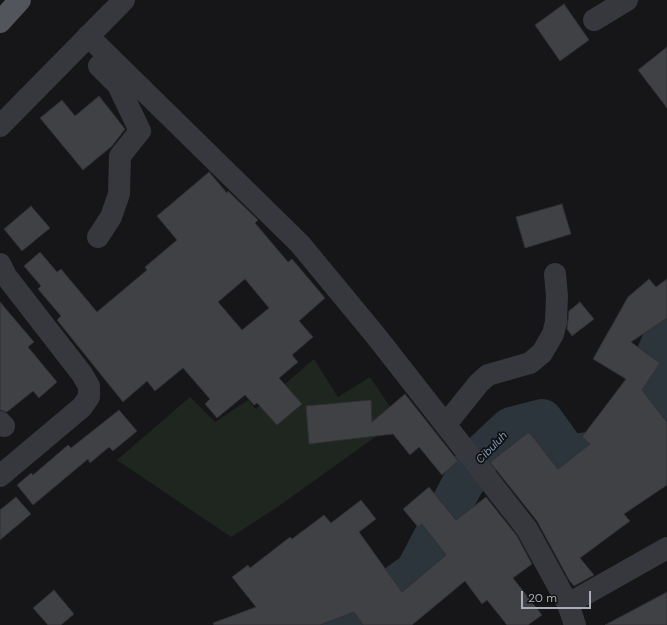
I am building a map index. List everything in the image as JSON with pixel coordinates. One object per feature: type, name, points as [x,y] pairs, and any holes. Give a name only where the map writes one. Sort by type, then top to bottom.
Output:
[{"type":"main road","points":[[0,22],[20,0]]},
{"type":"street","points":[[0,126],[124,0]]},
{"type":"street","points":[[594,20],[627,0]]},
{"type":"street","points":[[83,40],[118,85],[140,131],[120,156],[119,194],[112,218],[98,237]]},
{"type":"street","points":[[83,40],[300,244],[447,426],[527,529],[568,604],[575,625]]},
{"type":"street","points":[[0,476],[82,407],[89,397],[89,386],[82,374],[2,274]]},
{"type":"street","points":[[447,426],[470,393],[488,375],[530,363],[542,353],[553,334],[556,322],[557,296],[555,274]]},
{"type":"street","points":[[568,604],[667,548]]},
{"type":"shaded area","points":[[667,304],[667,393],[650,371],[655,316]]},
{"type":"shaded area","points":[[314,359],[338,397],[370,377],[399,420],[276,508],[231,537],[117,460],[190,397],[215,422],[248,400],[256,409]]},
{"type":"building","points":[[564,4],[589,40],[560,61],[535,25]]},
{"type":"building","points":[[667,47],[667,108],[638,70]]},
{"type":"building","points":[[99,96],[125,129],[112,146],[83,170],[40,118],[62,100],[75,116]]},
{"type":"building","points":[[209,172],[227,193],[228,191],[258,220],[255,223],[288,262],[292,259],[325,298],[299,321],[313,337],[292,355],[298,362],[279,378],[302,404],[277,425],[257,403],[254,405],[245,395],[217,418],[205,404],[210,399],[183,368],[155,391],[147,381],[123,402],[57,320],[61,316],[38,289],[41,286],[24,266],[40,252],[57,272],[61,269],[97,312],[147,270],[145,267],[177,240],[157,216]],"holes":[[[245,279],[269,308],[242,330],[218,302]]]},
{"type":"building","points":[[562,204],[571,234],[525,248],[516,217]]},
{"type":"building","points":[[31,206],[50,228],[22,251],[4,229]]},
{"type":"building","points":[[649,279],[656,287],[667,279],[667,318],[631,342],[660,363],[642,390],[667,422],[667,485],[624,514],[630,521],[580,558],[594,575],[574,586],[569,580],[537,521],[490,462],[529,432],[558,469],[590,444],[582,437],[626,379],[593,359],[628,297]]},
{"type":"building","points":[[0,302],[34,342],[28,347],[57,382],[39,398],[33,391],[7,412],[0,410]]},
{"type":"building","points":[[580,302],[594,319],[572,336],[567,329],[569,311]]},
{"type":"building","points":[[405,394],[458,461],[442,475],[419,447],[410,455],[393,434],[309,444],[306,406],[371,400],[372,422]]},
{"type":"building","points":[[119,410],[137,431],[113,451],[109,447],[90,463],[88,459],[33,505],[17,485],[31,473],[33,475],[68,445],[71,448]]},
{"type":"building","points":[[429,487],[456,520],[486,497],[517,536],[532,564],[513,578],[542,615],[528,625],[507,625],[487,600],[482,604],[465,581],[412,625],[363,625],[354,612],[320,625],[214,625],[213,623],[256,607],[232,577],[248,565],[250,568],[290,537],[292,539],[324,515],[331,523],[361,500],[376,519],[359,532],[402,592],[446,555],[422,524],[418,527],[403,509]]},
{"type":"building","points":[[16,497],[31,514],[0,540],[0,510]]},
{"type":"building","points":[[54,590],[74,614],[61,625],[48,625],[33,608]]},
{"type":"building","points":[[667,592],[667,625],[605,625]]},
{"type":"waterway","name":"Cibuluh","points":[[342,625],[416,572],[462,485],[478,459],[511,428],[542,420],[568,456],[614,449],[652,405],[650,371],[667,332]]}]
